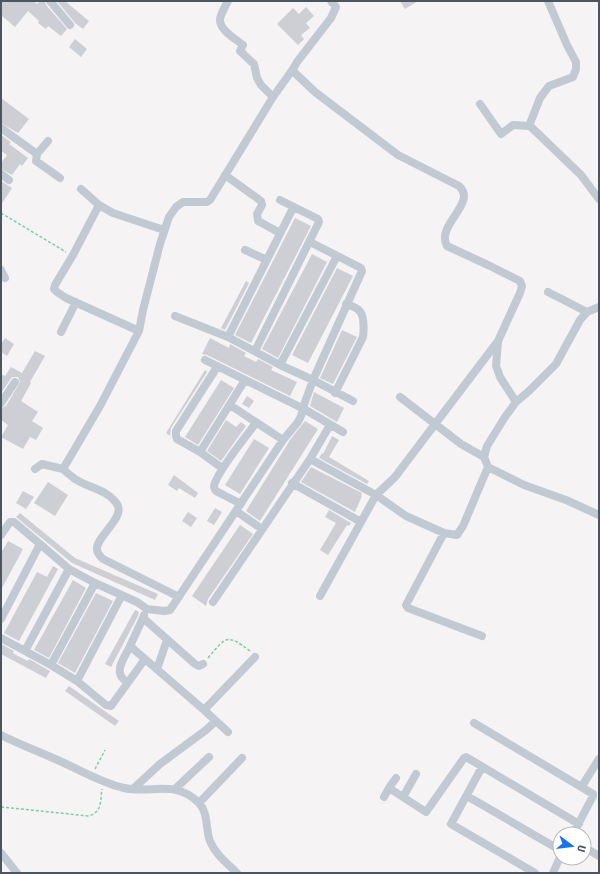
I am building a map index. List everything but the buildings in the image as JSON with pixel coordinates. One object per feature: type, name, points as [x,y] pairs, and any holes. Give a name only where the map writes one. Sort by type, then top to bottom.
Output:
[{"type":"street","points":[[50,1],[70,25]]},
{"type":"street","points":[[228,1],[220,20],[221,25],[224,30],[243,45],[240,50],[254,64],[257,78],[261,85],[273,97]]},
{"type":"street","points":[[529,125],[538,103],[546,91],[554,84],[571,79],[576,69],[576,62],[567,46],[548,1]]},
{"type":"street","points":[[63,469],[100,406],[139,331],[143,310],[168,217],[176,206],[183,202],[207,202],[210,200],[273,97],[294,69],[297,62],[331,18],[336,3]]},
{"type":"street","points":[[294,69],[296,73],[315,92],[398,155],[464,190],[464,198],[458,212],[447,228],[444,242],[447,246],[520,281],[522,286],[498,341],[396,477],[376,495],[320,596]]},
{"type":"street","points":[[480,104],[500,134],[513,125],[529,125],[581,175],[599,199]]},
{"type":"street","points":[[1,128],[37,154]]},
{"type":"street","points":[[48,141],[37,154],[36,161],[60,178]]},
{"type":"street","points":[[1,174],[9,180]]},
{"type":"street","points":[[226,176],[261,201],[262,205],[257,215],[258,221],[280,233]]},
{"type":"street","points":[[81,189],[99,205],[112,213],[164,230]]},
{"type":"street","points":[[255,351],[318,225],[318,219],[293,208],[280,200]]},
{"type":"street","points":[[99,205],[73,255],[55,284],[54,289],[66,298],[139,331]]},
{"type":"street","points":[[228,337],[293,208]]},
{"type":"street","points":[[1,535],[10,522],[14,522],[69,569],[95,583],[143,605],[147,609],[170,610],[238,507],[298,422],[304,409],[313,380],[362,271],[361,268],[310,242]]},
{"type":"street","points":[[245,250],[267,260]]},
{"type":"street","points":[[280,365],[337,256]]},
{"type":"street","points":[[1,270],[5,278]]},
{"type":"street","points":[[548,292],[587,312]]},
{"type":"street","points":[[61,332],[76,302]]},
{"type":"street","points":[[335,393],[363,337],[364,329],[361,313],[356,308],[346,304]]},
{"type":"street","points":[[599,308],[587,312],[580,320],[556,364],[516,402],[486,446],[484,457],[488,467],[524,485],[566,500],[599,515]]},
{"type":"street","points":[[175,316],[228,337],[280,365],[353,401]]},
{"type":"street","points":[[498,341],[496,366],[500,377],[516,402]]},
{"type":"street","points":[[205,360],[304,409],[343,432]]},
{"type":"street","points":[[218,367],[176,432],[176,436],[177,439],[200,452],[222,468]]},
{"type":"street","points":[[200,452],[245,380]]},
{"type":"street","points":[[1,403],[15,382]]},
{"type":"street","points":[[400,397],[461,444],[484,457]]},
{"type":"street","points":[[230,405],[284,440]]},
{"type":"street","points":[[256,423],[222,468],[214,488],[262,529]]},
{"type":"street","points":[[213,602],[292,483],[310,459],[330,425]]},
{"type":"street","points":[[310,459],[376,495],[406,516],[444,533],[457,535],[461,531],[488,467]]},
{"type":"street","points":[[35,469],[42,464],[63,469],[75,480],[98,489],[113,499],[118,505],[119,509],[115,518],[98,544],[97,550],[101,557],[178,597]]},
{"type":"street","points":[[292,483],[361,522]]},
{"type":"street","points":[[444,533],[406,605],[408,608],[482,636]]},
{"type":"street","points":[[1,619],[40,544]]},
{"type":"street","points":[[25,651],[69,569]]},
{"type":"street","points":[[51,665],[95,583]]},
{"type":"street","points":[[77,681],[122,595]]},
{"type":"street","points":[[128,683],[120,675],[120,666],[147,609]]},
{"type":"street","points":[[143,618],[195,664],[199,666],[203,664]]},
{"type":"street","points":[[1,638],[77,681],[106,705],[111,706],[144,659]]},
{"type":"street","points":[[157,669],[168,640]]},
{"type":"street","points":[[130,646],[228,732]]},
{"type":"street","points":[[204,710],[255,657]]},
{"type":"street","points":[[134,788],[160,764],[216,721]]},
{"type":"street","points":[[390,788],[426,812],[466,757],[579,824],[594,795],[582,786],[474,723]]},
{"type":"street","points":[[1,735],[104,781],[125,788],[176,789],[199,803],[206,815],[209,840],[212,846],[218,855],[237,873]]},
{"type":"street","points":[[176,789],[209,757]]},
{"type":"street","points":[[199,803],[242,758]]},
{"type":"street","points":[[582,786],[599,759]]},
{"type":"street","points":[[482,767],[451,824],[535,873]]},
{"type":"street","points":[[403,797],[416,774]]},
{"type":"street","points":[[384,797],[396,778]]},
{"type":"street","points":[[467,796],[552,845]]},
{"type":"street","points":[[1,853],[18,873]]},
{"type":"path","points":[[1,213],[73,255]]},
{"type":"path","points":[[203,664],[222,641],[228,638],[236,640],[255,654],[255,657]]},
{"type":"path","points":[[92,775],[105,750]]},
{"type":"path","points":[[1,807],[89,816],[98,812],[104,781]]}]
